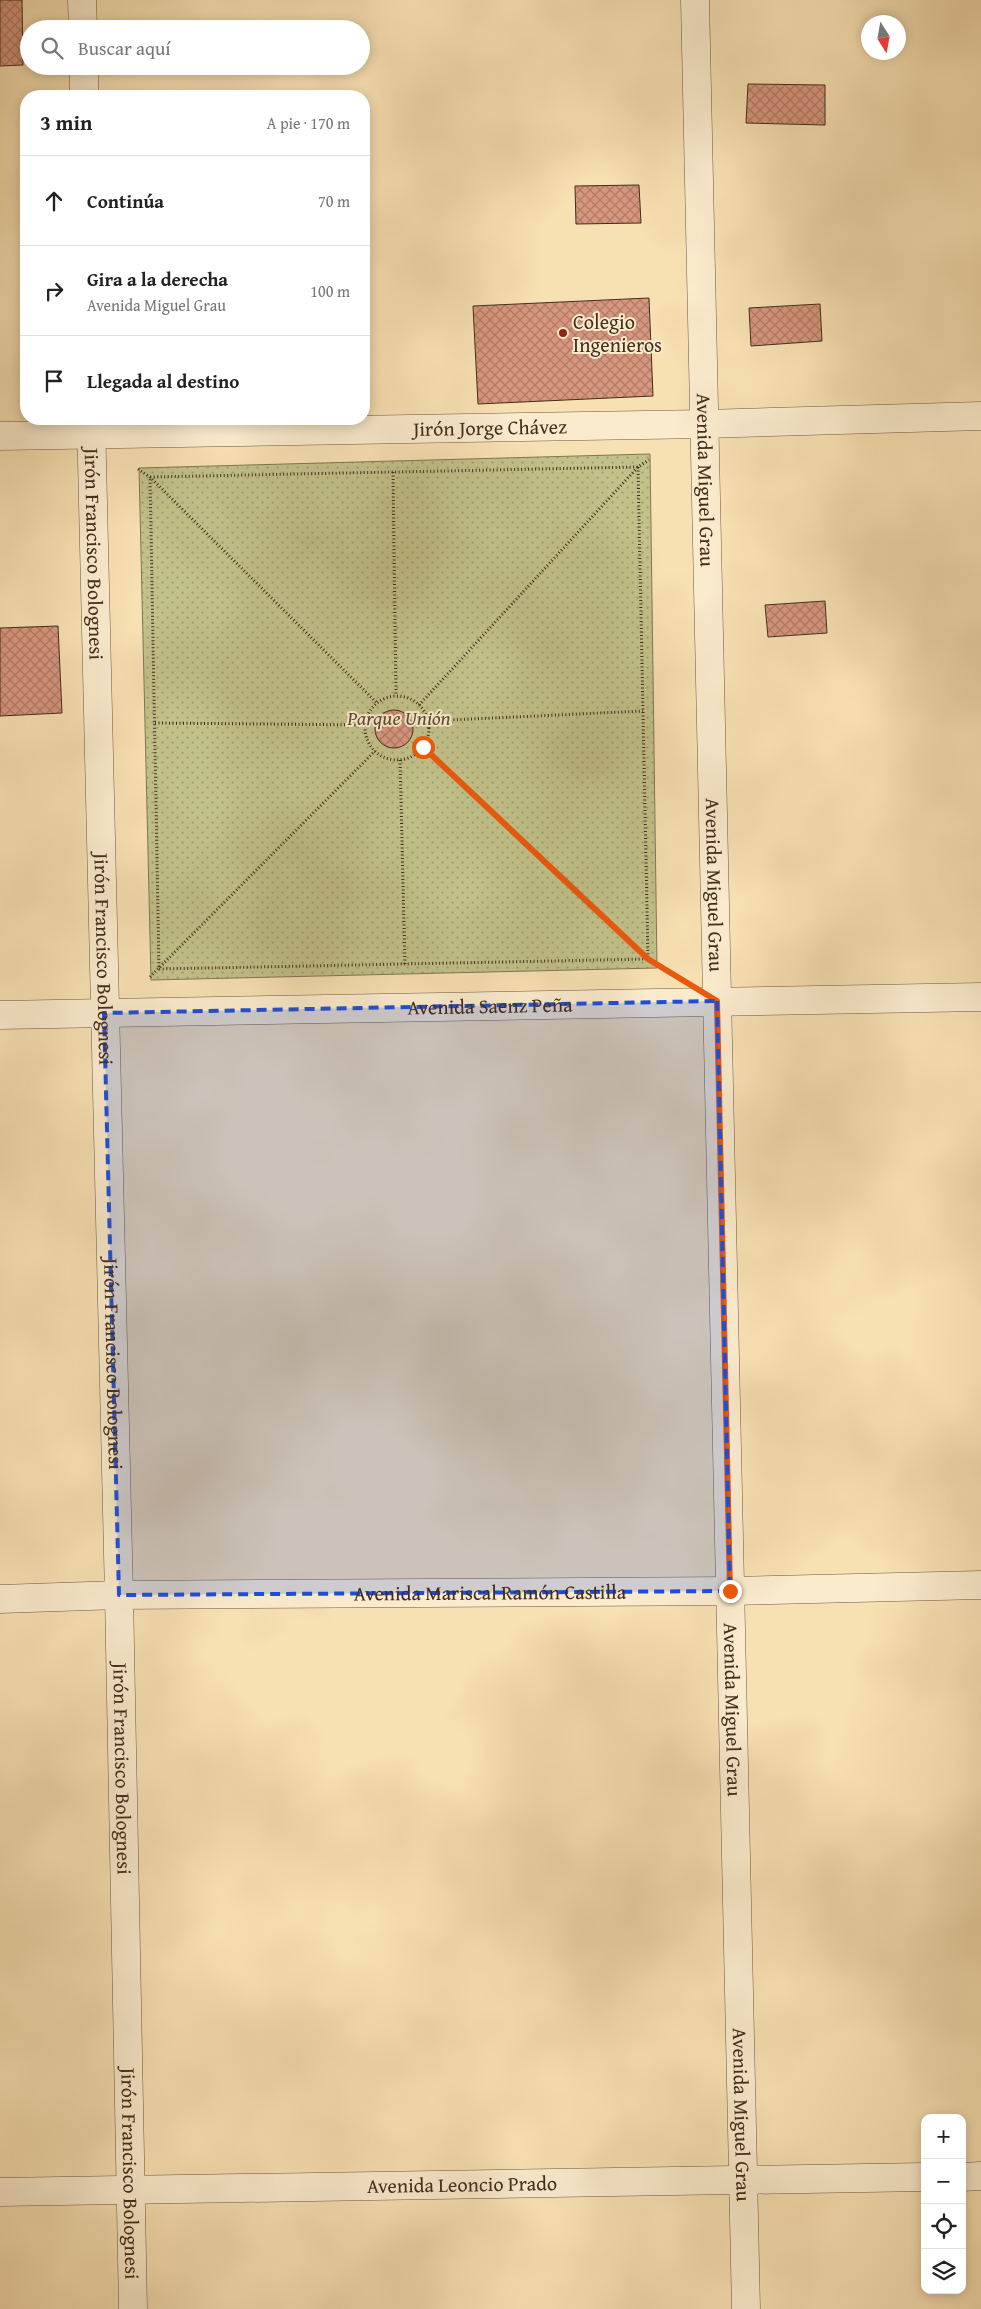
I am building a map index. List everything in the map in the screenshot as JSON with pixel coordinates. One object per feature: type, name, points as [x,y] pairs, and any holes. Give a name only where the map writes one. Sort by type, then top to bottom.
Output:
[{"type":"street","points":[[82,0],[83,20]]},
{"type":"street","name":"Avenida Miguel Grau","points":[[695,0],[746,2309]]},
{"type":"street","points":[[84,75],[84,90]]},
{"type":"street","name":"Jirón Jorge Chávez","points":[[0,436],[91,427],[705,424],[981,416]]},
{"type":"street","name":"Jirón Francisco Bolognesi","points":[[91,427],[119,1595],[133,2309]]},
{"type":"street","name":"Avenida Saenz Peña","points":[[0,1015],[981,997]]},
{"type":"street","name":"Avenida Mariscal Ramón Castilla","points":[[0,1599],[119,1595],[730,1591],[981,1585]]},
{"type":"street","points":[[966,2177],[981,2176]]},
{"type":"street","name":"Avenida Leoncio Prado","points":[[0,2192],[921,2177]]},
{"type":"path","points":[[419,705],[638,467],[655,456]]},
{"type":"path","points":[[135,467],[150,477],[377,703]]},
{"type":"path","points":[[150,477],[638,467]]},
{"type":"path","points":[[638,467],[648,959]]},
{"type":"path","points":[[393,472],[396,696]]},
{"type":"path","points":[[150,477],[159,970]]},
{"type":"path","points":[[396,696],[407,697],[419,705],[429,721],[429,732],[423,747],[411,758],[400,760],[390,760],[375,751],[366,740],[365,725],[370,710],[377,703],[396,696]]},
{"type":"path","points":[[429,721],[643,711]]},
{"type":"path","points":[[155,723],[365,725]]},
{"type":"path","points":[[423,747],[648,959],[671,973]]},
{"type":"path","points":[[146,980],[159,970],[375,751]]},
{"type":"path","points":[[400,760],[405,964]]},
{"type":"path","points":[[159,970],[648,959]]},
{"type":"highlighted area","points":[[717,1001],[730,1591],[119,1595],[104,1013]]},
{"type":"green space","name":"Parque Unión","points":[[650,454],[657,968],[151,980],[139,468]]},
{"type":"building","points":[[0,0],[22,0],[20,65],[0,66]]},
{"type":"building","points":[[748,84],[825,85],[825,125],[746,123]]},
{"type":"building","points":[[639,185],[641,223],[576,224],[575,186]]},
{"type":"building","name":"Colegio Ingenieros","points":[[649,298],[653,396],[478,404],[473,306]]},
{"type":"building","points":[[820,304],[822,341],[751,346],[749,308]]},
{"type":"building","points":[[825,601],[827,633],[768,637],[765,605]]},
{"type":"building","points":[[58,626],[62,713],[0,716],[0,628]]},
{"type":"building","points":[[394,710],[407,716],[413,729],[407,742],[394,748],[381,742],[375,729],[381,716]]},
{"type":"place","name":"Colegio Ingenieros","points":[[563,333]]},
{"type":"route","points":[[423,747],[648,959],[717,1001],[730,1591]]}]
